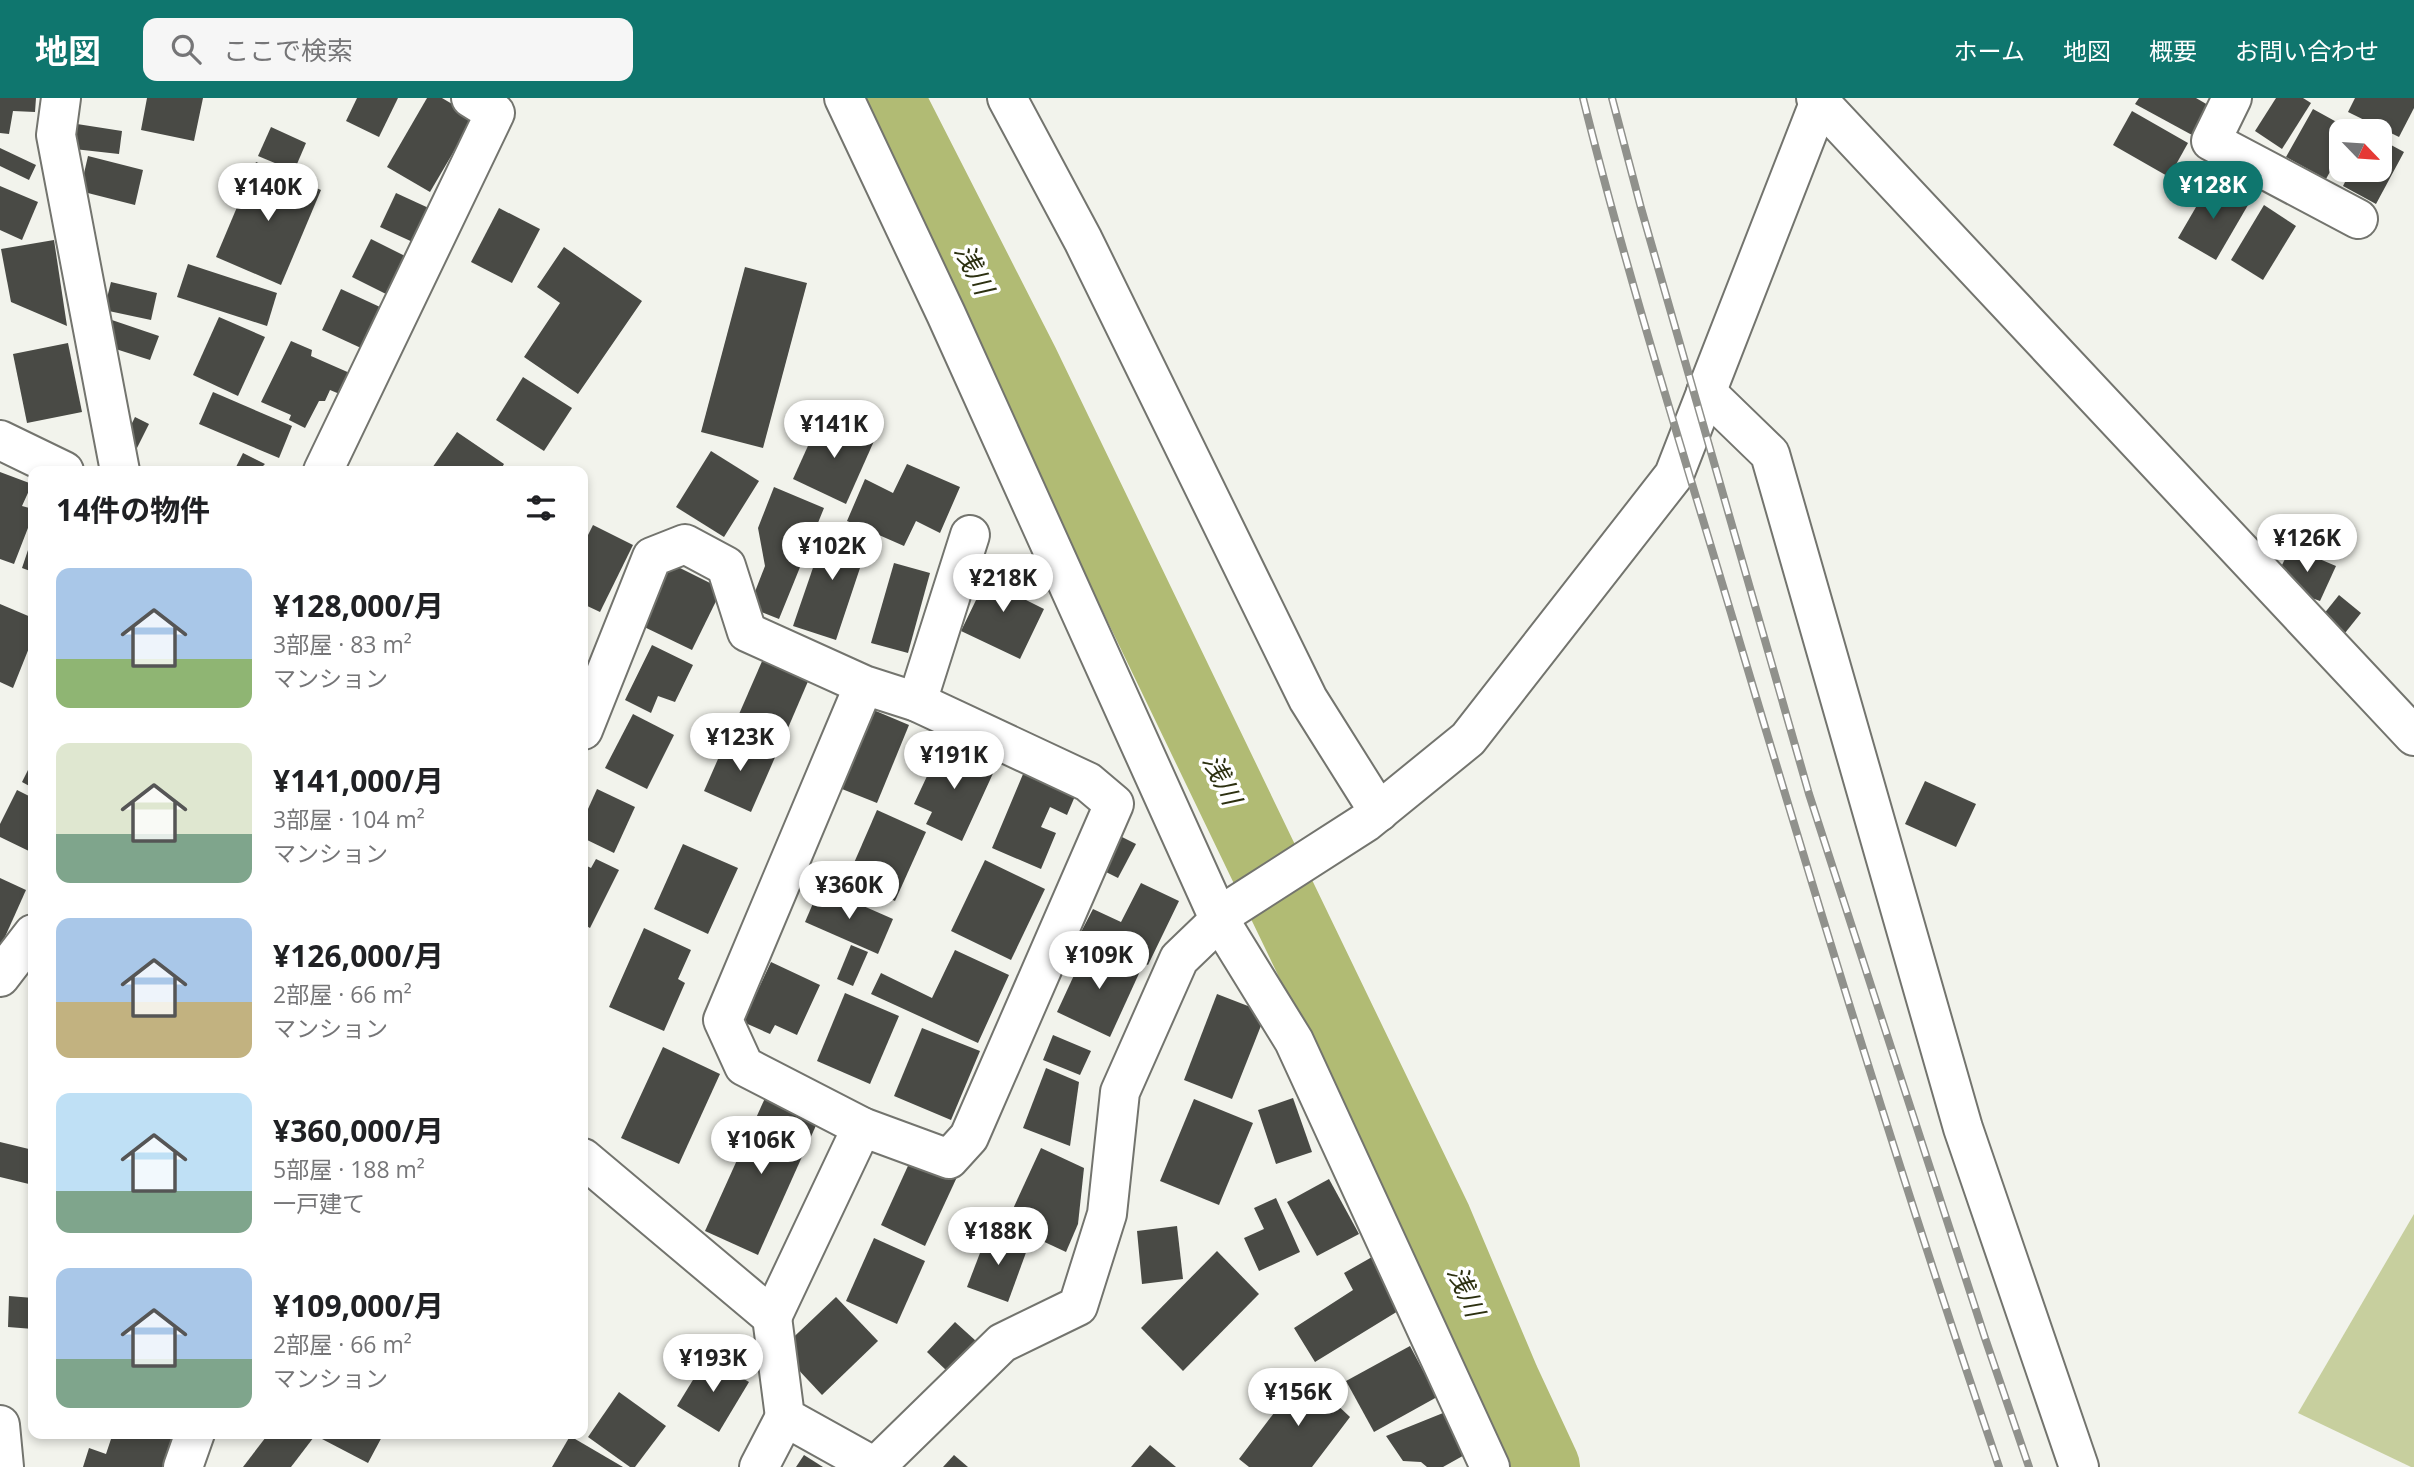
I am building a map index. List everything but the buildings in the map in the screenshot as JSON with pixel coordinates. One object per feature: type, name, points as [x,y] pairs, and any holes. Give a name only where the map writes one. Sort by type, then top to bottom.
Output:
[{"type":"street","points":[[61,98],[56,135],[119,466]]},
{"type":"street","points":[[325,466],[495,113],[471,98]]},
{"type":"street","points":[[844,98],[1226,915],[1294,1041],[1490,1467]]},
{"type":"street","points":[[1007,98],[1083,240],[1308,699],[1372,817]]},
{"type":"street","points":[[2232,98],[2211,141],[2358,219]]},
{"type":"street","points":[[785,1417],[875,1467],[1002,1343],[1078,1306],[1107,1214],[1120,1092],[1179,959],[1226,915],[1372,817],[1468,739],[1674,475],[1819,99],[2414,736]]},
{"type":"street","points":[[1706,391],[1770,454],[1963,1128],[2079,1467]]},
{"type":"street","points":[[0,440],[54,466]]},
{"type":"street","points":[[917,702],[970,535]]},
{"type":"street","points":[[588,717],[652,557],[685,544],[726,566],[747,632],[864,685],[917,702],[1088,782],[1114,804],[969,1137],[949,1159],[862,1127],[744,1066],[723,1020],[864,685]]},
{"type":"street","points":[[0,978],[28,941]]},
{"type":"street","points":[[759,1467],[785,1417],[772,1317],[862,1127]]},
{"type":"street","points":[[588,1162],[772,1317]]},
{"type":"street","points":[[0,1425],[4,1467]]},
{"type":"street","points":[[183,1467],[193,1439]]},
{"type":"green space","points":[[2414,1214],[2414,1467],[2411,1467],[2298,1413]]},
{"type":"waterway","name":"浅川","points":[[888,98],[1023,363],[1436,1220],[1504,1381],[1544,1467]]},
{"type":"railway","points":[[1583,98],[1636,296],[1797,835],[1896,1152],[1999,1467]]},
{"type":"railway","points":[[1612,98],[1809,794],[2029,1467]]}]
